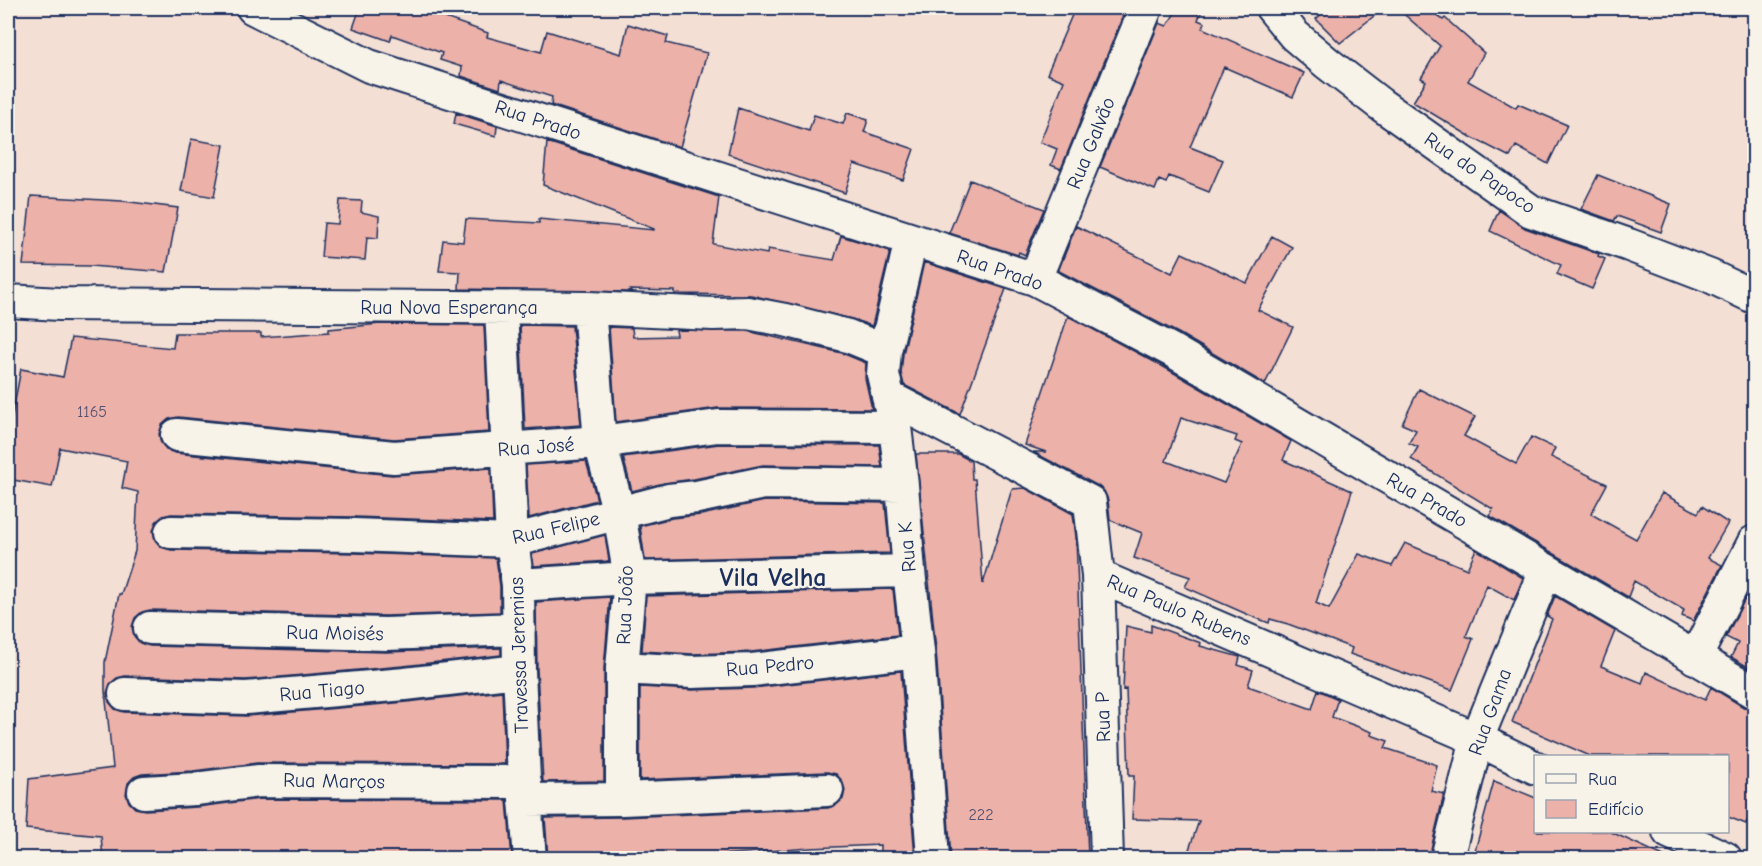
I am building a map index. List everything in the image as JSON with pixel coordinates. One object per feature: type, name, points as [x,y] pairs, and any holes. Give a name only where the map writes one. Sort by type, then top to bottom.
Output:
[{"type":"street","name":"Rua Prado","points":[[254,8],[369,66],[1035,279],[1172,350],[1755,692]]},
{"type":"street","name":"Rua Galvão","points":[[1035,279],[1146,8]]},
{"type":"street","name":"Rua do Papoco","points":[[1272,8],[1294,35],[1327,63],[1380,104],[1531,210],[1629,244],[1710,276],[1755,297]]},
{"type":"street","name":"Rua K","points":[[911,240],[885,351],[883,374],[896,428],[902,485],[918,651],[933,858]]},
{"type":"street","name":"Rua Nova Esperança","points":[[8,301],[60,304],[589,308],[713,314],[748,313],[848,336],[885,351]]},
{"type":"street","name":"Travessa Jeremias","points":[[501,308],[512,541],[518,585],[519,671],[530,858]]},
{"type":"street","name":"Rua João","points":[[589,308],[600,442],[620,513],[630,578],[622,668],[622,799]]},
{"type":"street","name":"Rua Paulo Rubens","points":[[888,397],[1090,501],[1098,576],[1477,740],[1534,767]]},
{"type":"street","name":"Rua José","points":[[177,435],[394,457],[600,442],[718,426],[896,428]]},
{"type":"street","name":"Rua Felipe","points":[[171,532],[354,535],[512,541],[669,500],[763,483],[902,485]]},
{"type":"street","points":[[1695,658],[1755,542]]},
{"type":"street","name":"Rua Gama","points":[[1447,858],[1477,740],[1546,570]]},
{"type":"street","points":[[518,585],[630,578],[909,571]]},
{"type":"street","name":"Rua P","points":[[1098,576],[1107,858]]},
{"type":"street","name":"Rua Moisés","points":[[150,628],[386,634],[519,628]]},
{"type":"street","name":"Rua Pedro","points":[[622,668],[692,672],[752,670],[918,651]]},
{"type":"street","name":"Rua Tiago","points":[[125,694],[246,698],[519,671]]},
{"type":"street","name":"Rua Marços","points":[[144,792],[195,789],[259,780],[525,791],[622,799],[828,790]]},
{"type":"street","points":[[1673,833],[1725,858]]},
{"type":"building","points":[[360,8],[417,8],[488,33],[487,37],[541,52],[547,31],[621,54],[628,24],[668,36],[666,43],[707,53],[680,147],[551,105],[552,97],[501,80],[500,89],[461,76],[462,67],[440,60],[442,53],[392,35],[390,41],[353,28]]},
{"type":"building","points":[[1075,8],[1126,8],[1061,169],[1051,165],[1057,149],[1040,142],[1064,81],[1047,74]]},
{"type":"building","points":[[1178,8],[1203,8],[1198,20],[1205,23],[1202,28],[1304,73],[1293,97],[1224,67],[1190,147],[1223,160],[1209,192],[1169,176],[1166,183],[1159,180],[1155,190],[1100,167],[1159,23],[1167,26]]},
{"type":"building","points":[[1328,8],[1384,8],[1340,43],[1316,19]]},
{"type":"building","points":[[1397,8],[1427,8],[1443,20],[1445,18],[1484,53],[1468,81],[1516,108],[1518,104],[1567,125],[1548,164],[1516,146],[1510,157],[1471,137],[1413,102],[1426,81],[1421,78],[1440,46]]},
{"type":"building","points":[[738,108],[809,131],[814,115],[843,124],[847,113],[868,120],[864,132],[914,149],[903,180],[854,164],[845,193],[728,154]]},
{"type":"building","points":[[456,113],[497,126],[496,136],[454,124]]},
{"type":"building","points":[[191,139],[224,145],[214,197],[181,191]]},
{"type":"building","points":[[547,142],[719,197],[713,244],[767,254],[768,249],[834,260],[841,236],[890,251],[872,326],[852,319],[751,295],[675,294],[675,291],[630,290],[631,292],[459,289],[460,272],[439,271],[443,240],[463,242],[466,219],[539,223],[539,219],[654,230],[543,185]]},
{"type":"building","points":[[1598,175],[1671,204],[1661,232],[1617,216],[1614,221],[1581,209]]},
{"type":"building","points":[[970,180],[1044,209],[1025,255],[1019,252],[1018,255],[949,233]]},
{"type":"building","points":[[31,196],[122,201],[178,208],[166,272],[90,266],[23,265]]},
{"type":"building","points":[[340,200],[362,201],[361,212],[379,216],[378,238],[367,237],[365,260],[321,257],[324,223],[338,224]]},
{"type":"building","points":[[1499,210],[1525,228],[1599,254],[1598,256],[1605,259],[1592,289],[1557,274],[1561,265],[1490,231]]},
{"type":"building","points":[[1076,226],[1172,273],[1182,253],[1247,283],[1272,236],[1292,247],[1258,310],[1293,327],[1265,384],[1180,334],[1059,271]]},
{"type":"building","points":[[924,262],[1006,289],[960,414],[904,385],[901,373],[903,354]]},
{"type":"building","points":[[1068,316],[1162,366],[1291,441],[1283,460],[1352,491],[1316,603],[1329,609],[1359,554],[1392,566],[1405,543],[1467,569],[1476,549],[1523,578],[1514,600],[1487,585],[1466,636],[1473,639],[1452,690],[1350,654],[1352,648],[1288,624],[1270,619],[1269,623],[1251,616],[1185,587],[1190,577],[1134,558],[1142,533],[1110,520],[1108,500],[1104,491],[1033,452],[1046,452],[1025,445]],"holes":[[[1181,418],[1237,436],[1235,441],[1242,444],[1224,483],[1166,461]]]},
{"type":"building","points":[[380,324],[484,325],[489,432],[394,439],[178,417],[169,419],[162,425],[159,434],[161,443],[167,450],[175,453],[392,475],[491,468],[493,522],[171,514],[163,516],[156,522],[153,531],[155,540],[161,547],[171,550],[496,558],[500,586],[500,612],[386,616],[150,610],[142,612],[135,618],[132,627],[134,636],[140,643],[150,646],[386,652],[501,648],[501,655],[246,680],[125,676],[117,678],[110,684],[107,693],[109,702],[115,709],[124,712],[246,716],[502,691],[505,764],[257,763],[193,771],[142,774],[134,777],[128,783],[126,794],[129,802],[135,808],[145,810],[197,807],[260,799],[507,800],[512,858],[103,858],[101,836],[26,829],[29,779],[113,768],[105,691],[105,662],[119,594],[121,594],[135,551],[138,492],[122,488],[127,461],[60,448],[52,487],[8,479],[8,437],[21,369],[63,377],[71,338],[173,348],[175,333],[261,333],[261,337],[329,332],[329,329]]},
{"type":"building","points":[[520,325],[572,326],[581,425],[525,429]]},
{"type":"building","points":[[609,327],[632,328],[633,337],[677,336],[676,330],[747,331],[842,353],[866,363],[865,378],[872,409],[718,408],[616,422]]},
{"type":"building","points":[[1419,389],[1475,417],[1464,436],[1516,464],[1531,437],[1555,448],[1551,457],[1607,484],[1591,514],[1636,539],[1662,493],[1698,513],[1702,506],[1728,523],[1708,558],[1722,565],[1693,621],[1682,616],[1684,610],[1634,581],[1628,597],[1490,516],[1493,509],[1411,459],[1418,447],[1409,443],[1416,430],[1402,424]]},
{"type":"building","points":[[719,444],[879,445],[882,467],[763,465],[632,491],[623,457]]},
{"type":"building","points":[[916,454],[958,454],[971,461],[972,479],[975,479],[983,584],[1012,489],[1025,488],[1073,514],[1076,537],[1088,858],[951,858],[936,650]]},
{"type":"building","points":[[586,461],[597,500],[529,518],[526,465]]},
{"type":"building","points":[[765,501],[885,503],[890,553],[645,560],[640,526]]},
{"type":"building","points":[[605,535],[609,561],[534,566],[532,554]]},
{"type":"building","points":[[1754,581],[1755,671],[1731,657],[1738,643],[1726,637]]},
{"type":"building","points":[[893,589],[898,635],[751,652],[692,654],[642,651],[646,596]]},
{"type":"building","points":[[1555,596],[1615,631],[1601,666],[1642,683],[1646,672],[1705,700],[1711,687],[1745,708],[1755,710],[1755,824],[1747,821],[1746,824],[1729,817],[1729,755],[1588,755],[1512,722],[1552,619],[1547,616]]},
{"type":"building","points":[[610,597],[604,668],[604,781],[543,782],[536,602]]},
{"type":"building","points":[[1151,625],[1201,643],[1200,646],[1240,657],[1238,665],[1253,670],[1248,686],[1312,709],[1318,690],[1338,699],[1332,717],[1372,732],[1371,735],[1388,741],[1385,748],[1437,765],[1431,791],[1444,794],[1429,858],[1186,858],[1199,821],[1132,819],[1134,776],[1129,776],[1126,689],[1123,690],[1126,626],[1151,632]]},
{"type":"building","points":[[901,671],[915,858],[880,858],[880,845],[704,856],[704,854],[548,858],[545,818],[828,808],[843,799],[845,790],[842,781],[836,774],[827,772],[640,780],[640,687],[693,690],[753,688]]},
{"type":"building","points":[[1494,781],[1534,797],[1534,833],[1613,833],[1668,858],[1473,858]]},
{"type":"district","name":"Vila Velha","points":[[773,578]]}]
